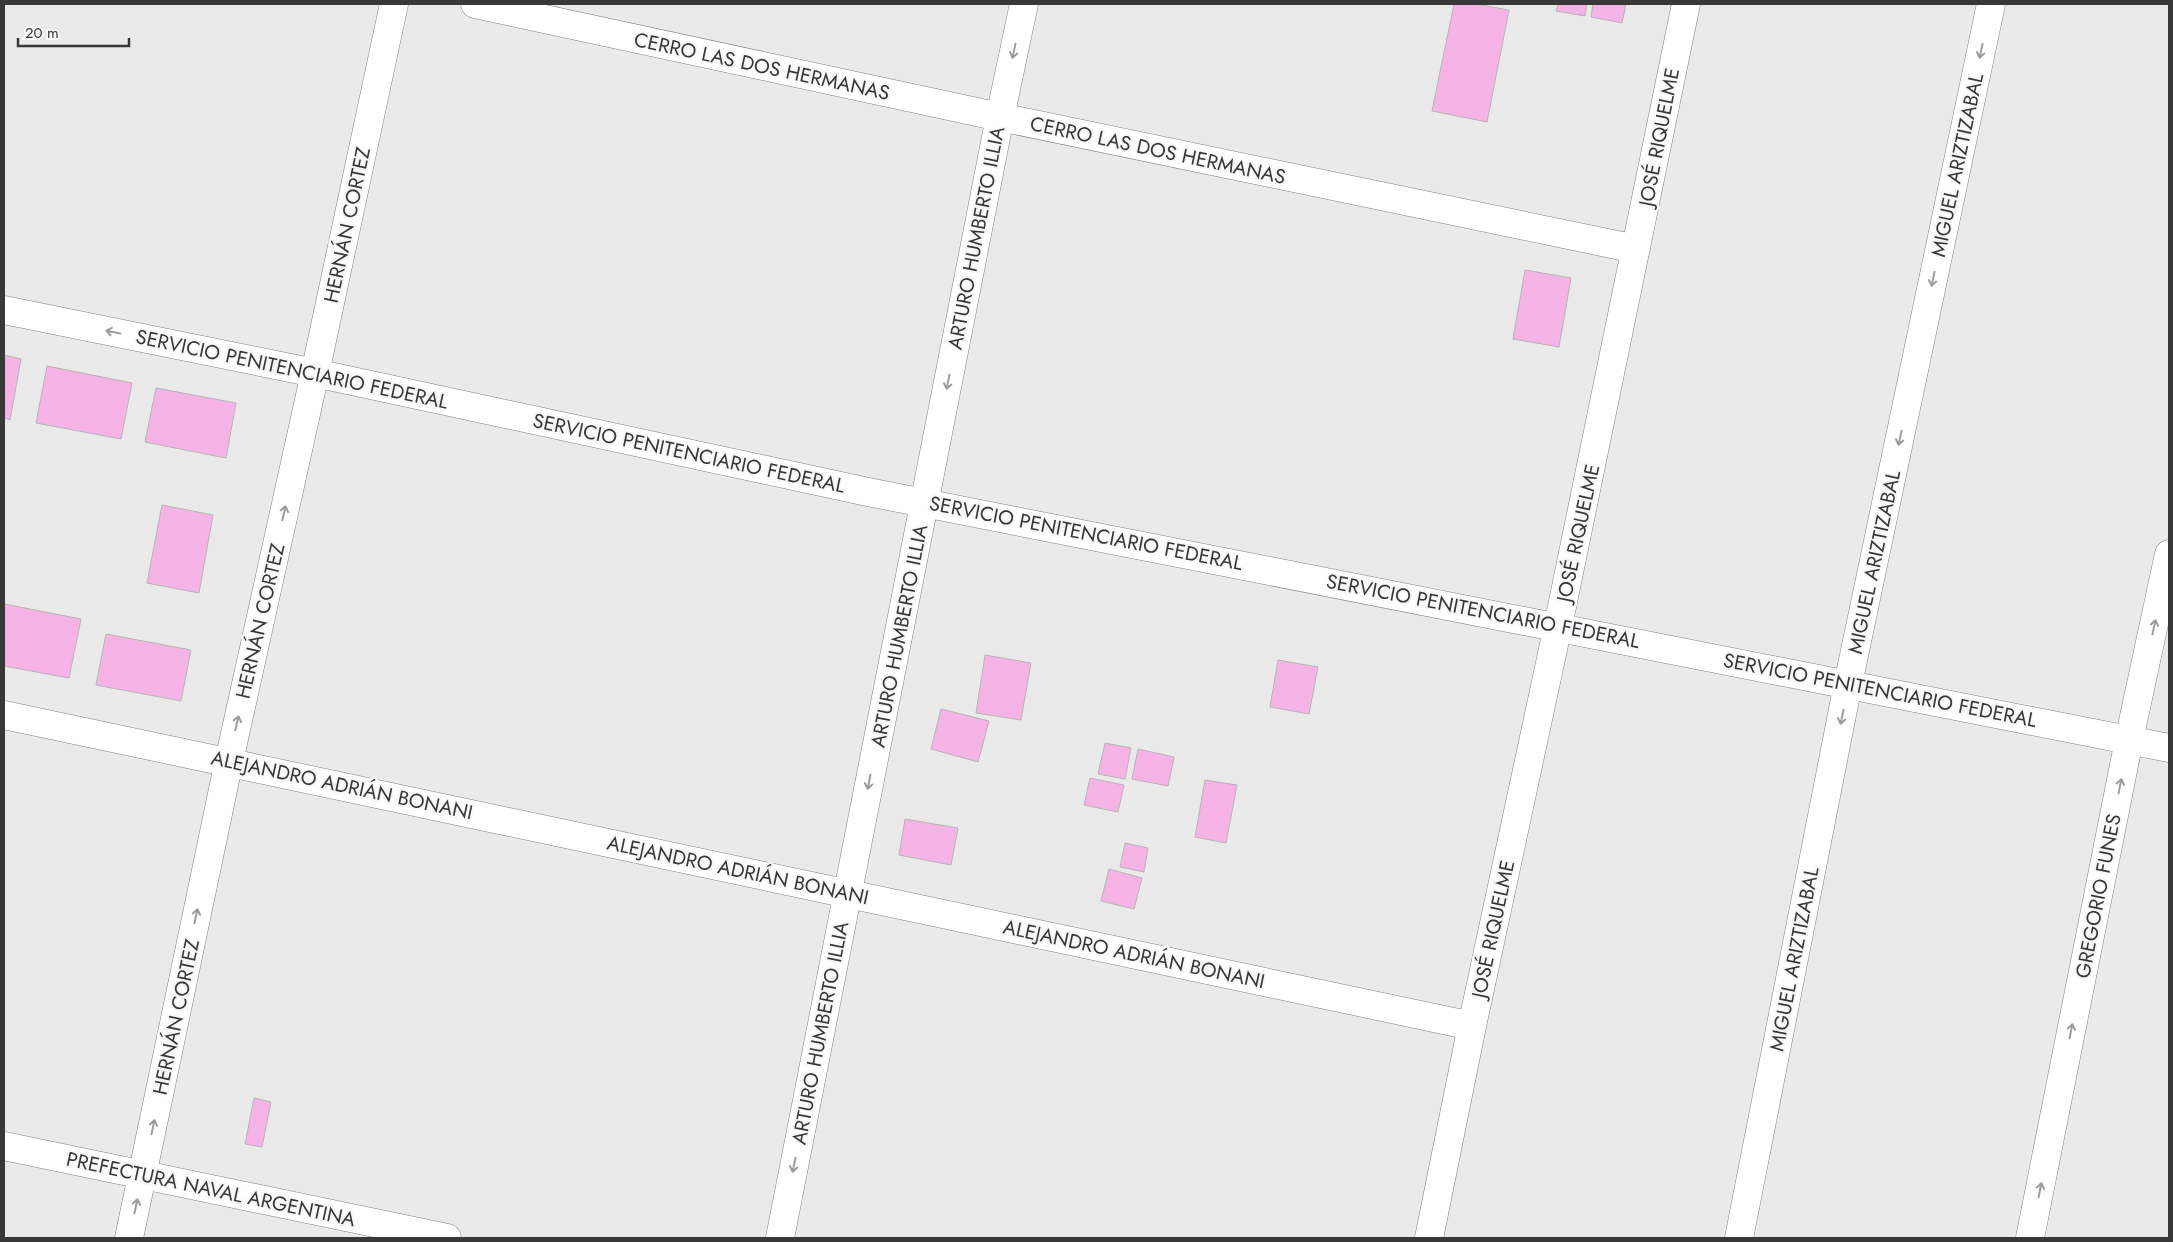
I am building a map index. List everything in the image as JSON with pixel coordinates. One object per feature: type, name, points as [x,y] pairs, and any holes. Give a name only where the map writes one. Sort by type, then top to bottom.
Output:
[{"type":"street","name":"HERNÁN CORTEZ","points":[[129,1238],[228,761],[315,373],[394,4]]},
{"type":"street","name":"CERRO LAS DOS HERMANAS","points":[[475,4],[1000,117],[1636,249]]},
{"type":"street","name":"ARTURO HUMBERTO ILLIA","points":[[780,1238],[1000,117],[1024,4]]},
{"type":"street","name":"JOSÉ RIQUELME","points":[[1429,1238],[1472,1026],[1558,626],[1686,4]]},
{"type":"street","name":"MIGUEL ARIZTIZABAL","points":[[1739,1238],[1848,684],[1991,4]]},
{"type":"street","name":"SERVICIO PENITENCIARIO FEDERAL","points":[[4,310],[315,373],[868,492],[1558,626],[2169,748]]},
{"type":"street","name":"GREGORIO FUNES","points":[[2030,1238],[2129,740],[2169,554]]},
{"type":"street","name":"ALEJANDRO ADRIÁN BONANI","points":[[4,714],[1472,1026]]},
{"type":"street","name":"PREFECTURA NAVAL ARGENTINA","points":[[4,1146],[448,1238]]},
{"type":"building","points":[[1454,4],[1476,4],[1509,10],[1487,122],[1432,111]]},
{"type":"building","points":[[1558,4],[1587,4],[1585,16],[1556,11]]},
{"type":"building","points":[[1593,4],[1626,4],[1622,23],[1591,17]]},
{"type":"building","points":[[1525,270],[1571,278],[1559,347],[1513,339]]},
{"type":"building","points":[[4,355],[21,359],[10,420],[4,418]]},
{"type":"building","points":[[47,366],[132,383],[121,439],[36,423]]},
{"type":"building","points":[[156,388],[236,403],[226,458],[145,442]]},
{"type":"building","points":[[162,505],[213,515],[199,593],[147,583]]},
{"type":"building","points":[[4,604],[81,619],[69,678],[4,666]]},
{"type":"building","points":[[106,634],[191,650],[181,701],[96,685]]},
{"type":"building","points":[[985,655],[1031,663],[1021,720],[976,713]]},
{"type":"building","points":[[1278,660],[1318,667],[1309,714],[1270,707]]},
{"type":"building","points":[[941,709],[989,721],[978,762],[931,749]]},
{"type":"building","points":[[1105,743],[1131,748],[1125,779],[1098,774]]},
{"type":"building","points":[[1138,749],[1174,757],[1168,786],[1132,779]]},
{"type":"building","points":[[1090,778],[1124,785],[1118,812],[1084,805]]},
{"type":"building","points":[[1205,780],[1237,785],[1226,843],[1195,837]]},
{"type":"building","points":[[905,819],[958,828],[951,865],[899,855]]},
{"type":"building","points":[[1125,843],[1148,848],[1144,872],[1120,867]]},
{"type":"building","points":[[1109,869],[1142,878],[1134,909],[1101,901]]},
{"type":"building","points":[[254,1098],[271,1102],[262,1147],[245,1144]]}]
